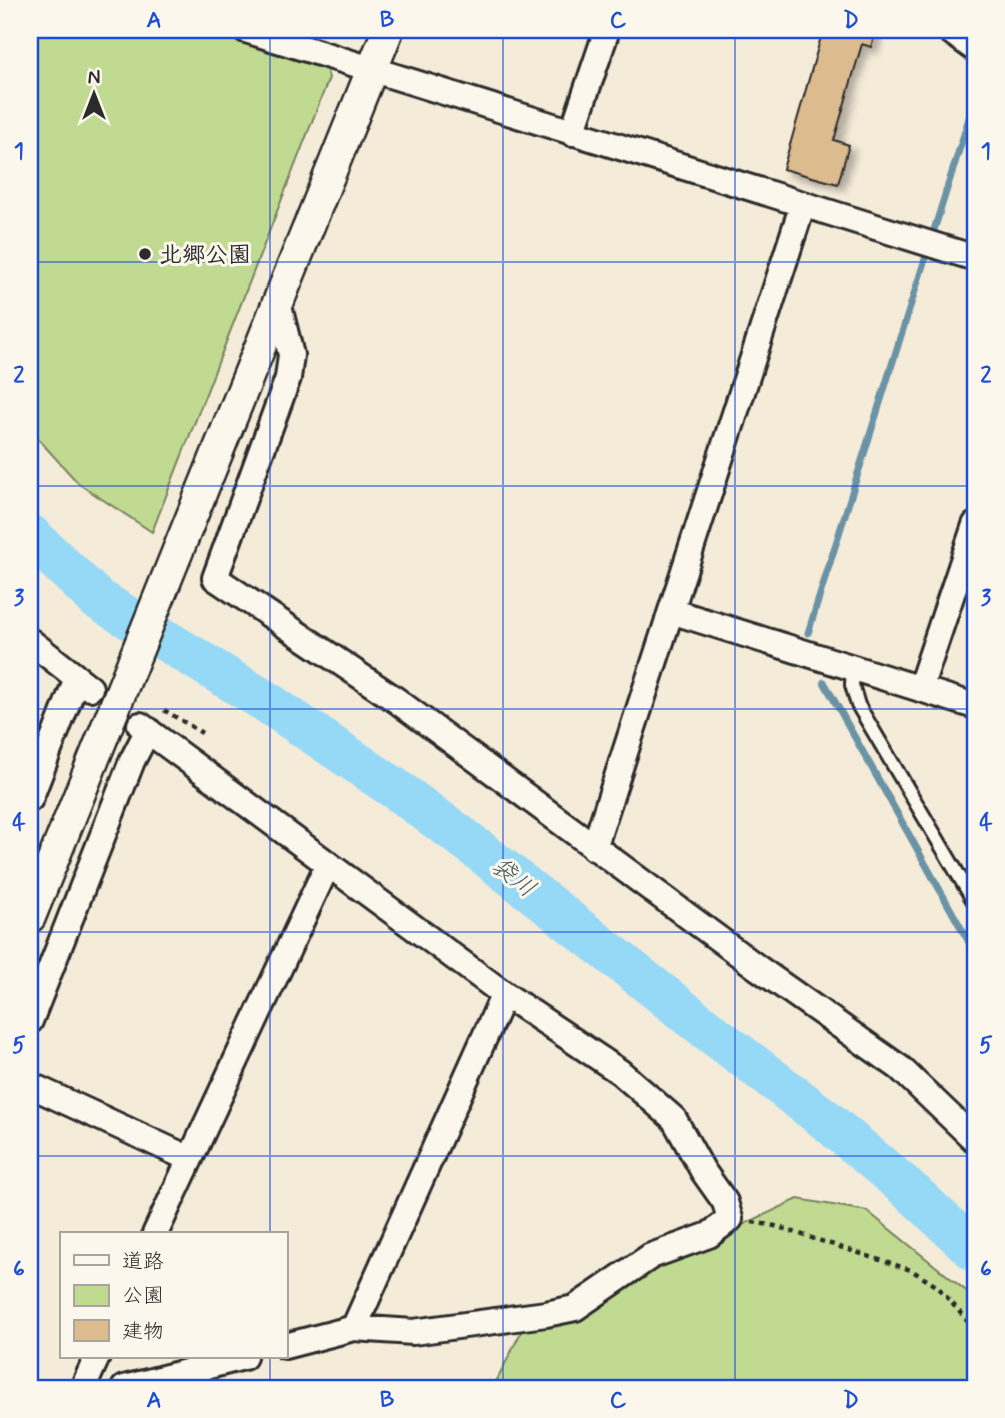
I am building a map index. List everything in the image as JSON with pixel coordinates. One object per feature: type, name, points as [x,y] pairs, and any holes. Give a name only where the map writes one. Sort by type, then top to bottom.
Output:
[{"type":"street","points":[[246,30],[975,258]]},
{"type":"street","points":[[30,917],[388,30]]},
{"type":"street","points":[[572,133],[607,30]]},
{"type":"street","points":[[949,30],[975,49]]},
{"type":"street","points":[[594,848],[803,204]]},
{"type":"street","points":[[278,302],[291,355],[288,378],[215,578],[396,700],[594,848],[900,1068],[975,1140]]},
{"type":"street","points":[[920,689],[975,525]]},
{"type":"street","points":[[671,611],[975,706]]},
{"type":"street","points":[[30,641],[83,683],[30,799]]},
{"type":"street","points":[[30,1021],[144,728],[504,994],[620,1072],[674,1119],[703,1171],[725,1202],[730,1219],[709,1235],[651,1256],[575,1308],[413,1332],[354,1328],[287,1345]]},
{"type":"street","points":[[156,1232],[328,864]]},
{"type":"street","points":[[354,1328],[504,994]]},
{"type":"street","points":[[30,1086],[190,1159]]},
{"type":"street","points":[[83,1388],[97,1358]]},
{"type":"street","points":[[124,1388],[240,1358]]},
{"type":"lane","points":[[853,668],[852,685],[858,705],[975,903]]},
{"type":"path","points":[[154,704],[202,733]]},
{"type":"path","points":[[730,1219],[775,1226],[911,1270],[938,1287],[975,1331]]},
{"type":"green space","name":"北郷公園","points":[[30,30],[216,30],[325,65],[329,78],[152,532],[79,484],[30,430]]},
{"type":"green space","points":[[798,1199],[867,1211],[975,1298],[975,1388],[493,1388],[523,1328]]},
{"type":"building","points":[[823,30],[876,30],[871,47],[862,44],[834,140],[849,145],[838,184],[783,169]]},
{"type":"waterway","points":[[808,633],[975,99]]},
{"type":"waterway","name":"袋川","points":[[30,535],[96,598],[265,701],[466,840],[826,1120],[914,1194],[975,1251]]},
{"type":"waterway","points":[[824,682],[975,953]]},
{"type":"place","name":"北郷公園","points":[[145,254]]}]
